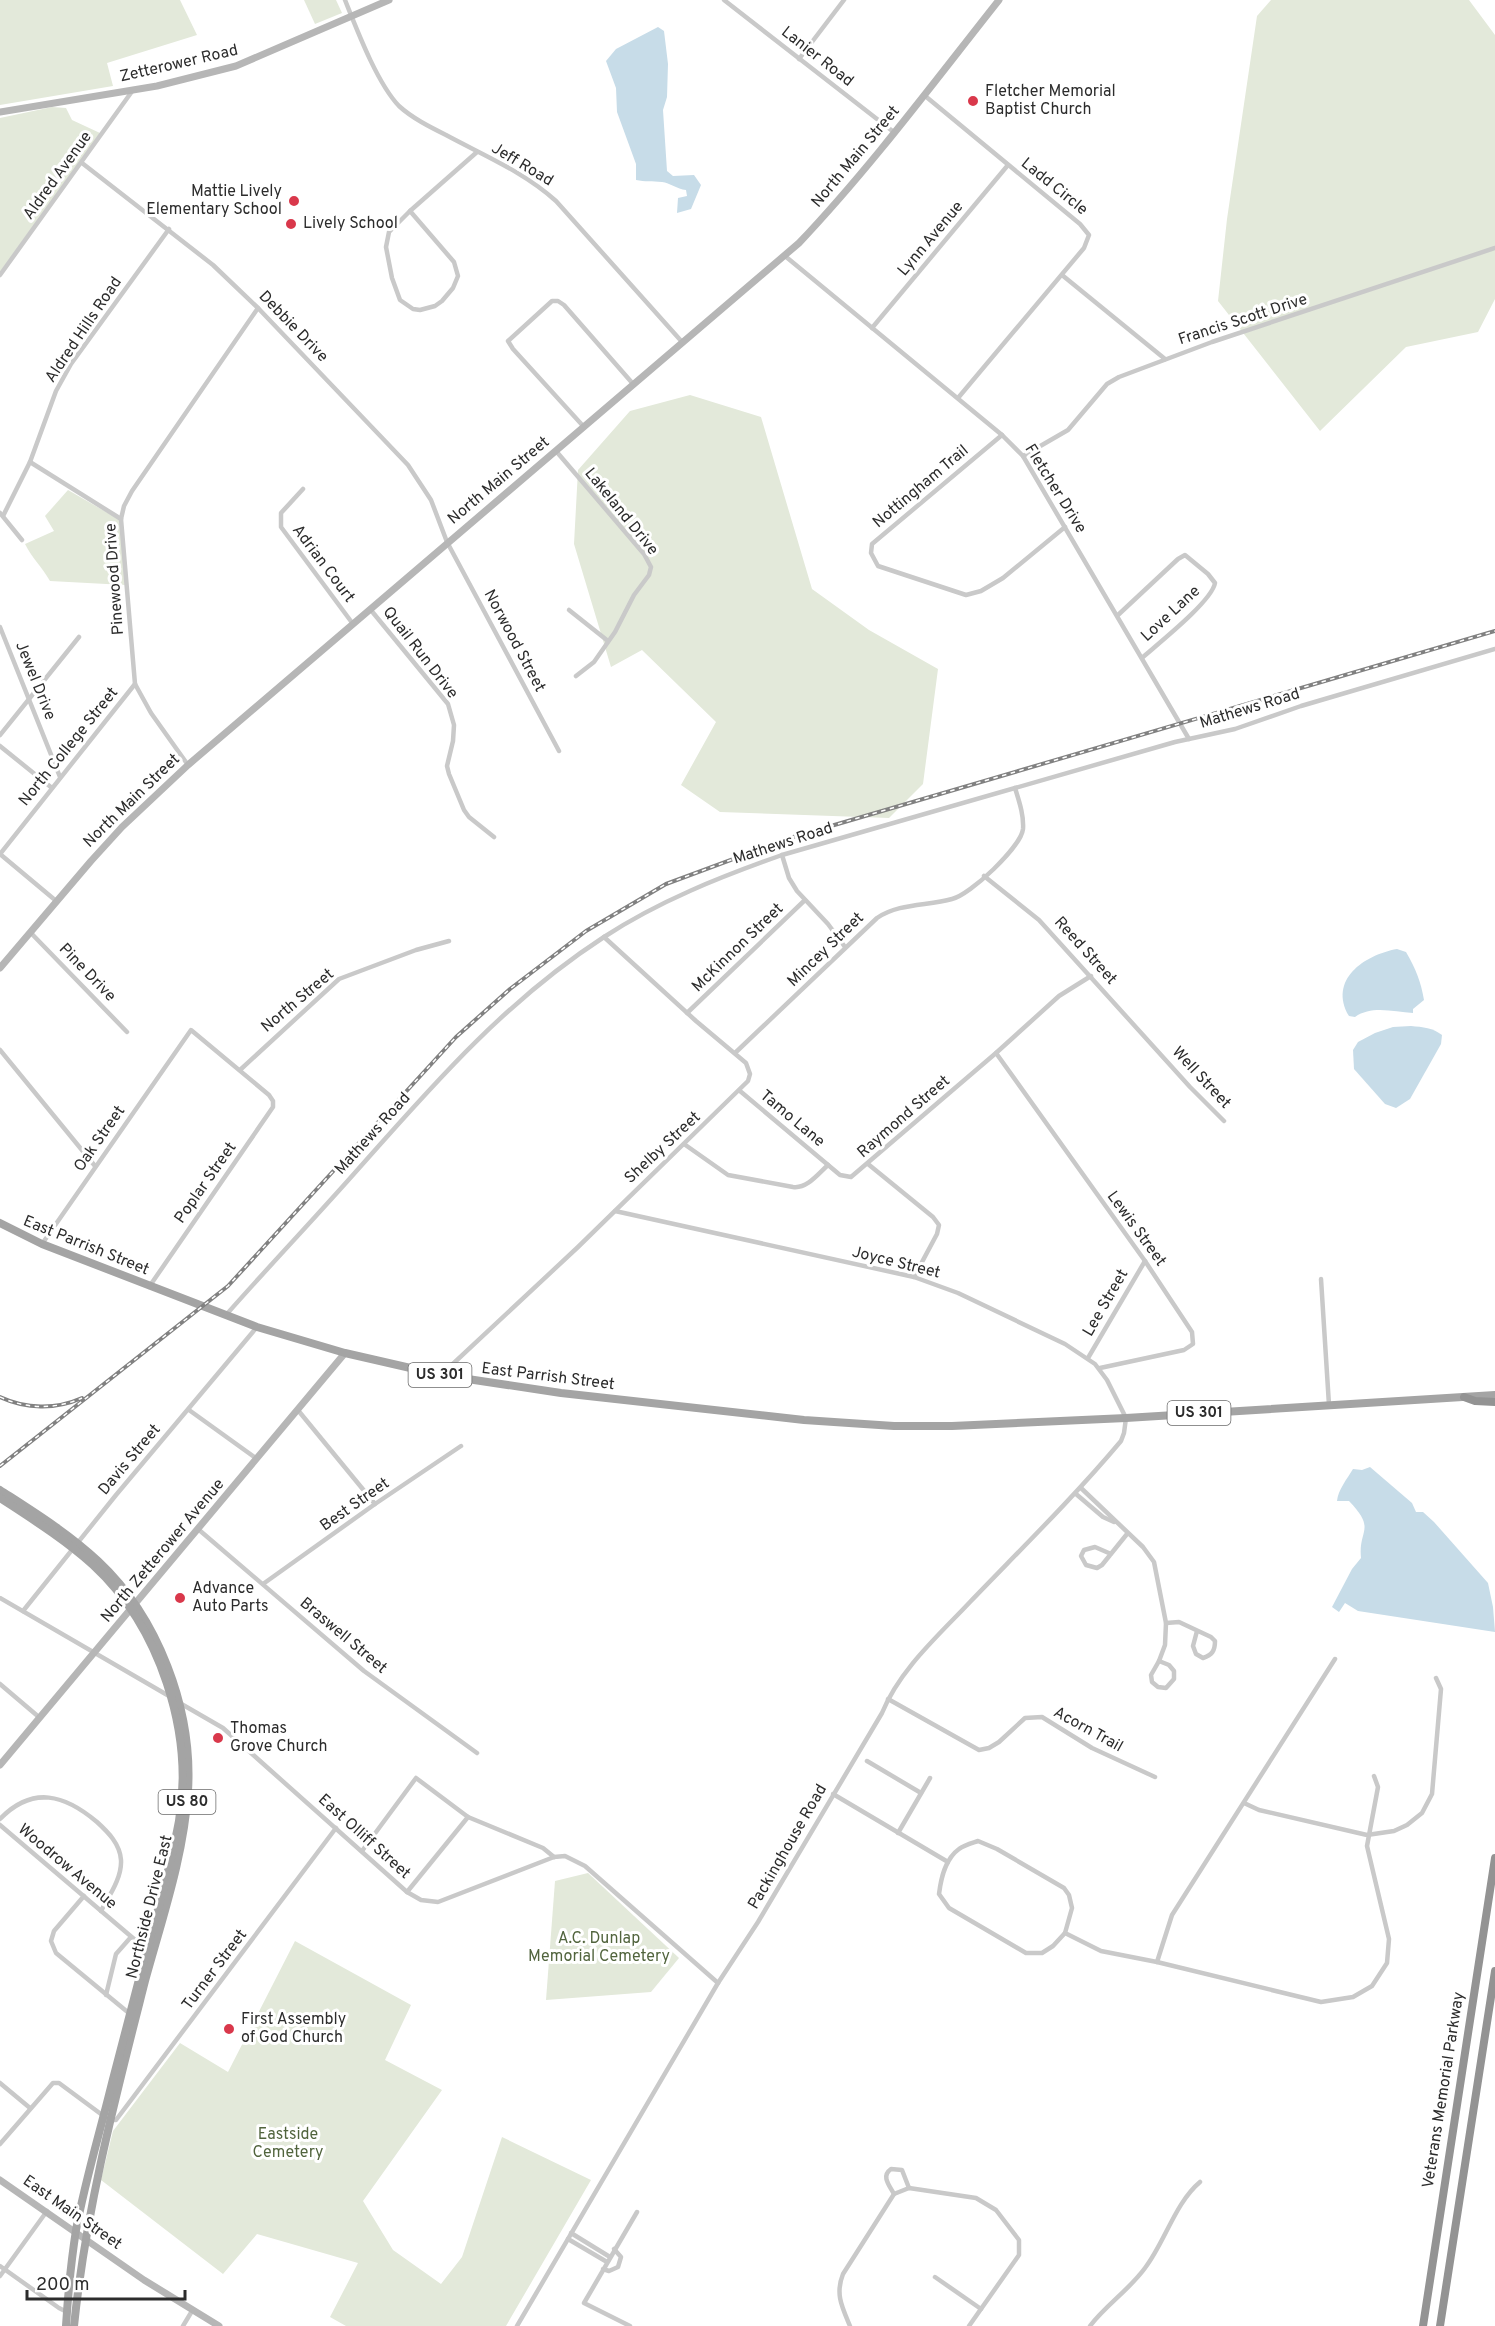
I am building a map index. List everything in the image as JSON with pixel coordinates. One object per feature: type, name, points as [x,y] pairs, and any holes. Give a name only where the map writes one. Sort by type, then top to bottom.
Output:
[{"type":"highway","points":[[1464,1397],[1475,1401],[1495,1402]]},
{"type":"highway","name":"Veterans Memorial Parkway","points":[[1423,2326],[1495,1858]]},
{"type":"highway","name":"Veterans Memorial Parkway","points":[[1440,2326],[1495,1971]]},
{"type":"main road","name":"East Parrish Street","points":[[0,1223],[42,1244],[257,1327],[345,1353],[441,1375],[546,1391],[807,1420],[903,1426],[995,1425],[1126,1418]]},
{"type":"main road","name":"US 301","points":[[1126,1418],[1495,1395]]},
{"type":"main road","name":"Northside Drive East","points":[[0,1490],[75,1545],[133,1608],[161,1652],[179,1702],[189,1768],[185,1815],[176,1867],[133,2016],[76,2231],[71,2312],[74,2326]]},
{"type":"main road","name":"Northside Drive East","points":[[0,1498],[75,1545]]},
{"type":"main road","name":"Northside Drive East","points":[[133,1608],[171,1697],[183,1771],[179,1821],[133,2016]]},
{"type":"main road","name":"Northside Drive East","points":[[66,2326],[71,2312],[106,2118]]},
{"type":"street","name":"Jeff Road","points":[[345,0],[387,91],[398,105],[431,127],[522,175],[549,194],[682,343]]},
{"type":"street","name":"Zetterower Road","points":[[0,112],[158,86],[236,66],[262,57],[388,0]]},
{"type":"street","name":"Lanier Road","points":[[724,0],[895,133]]},
{"type":"street","points":[[799,59],[844,0]]},
{"type":"street","name":"North Main Street","points":[[0,968],[55,900],[122,827],[188,765],[784,256],[835,205],[895,133],[996,1]]},
{"type":"street","name":"Aldred Avenue","points":[[0,275],[134,90]]},
{"type":"street","name":"Ladd Circle","points":[[924,95],[1080,224],[1089,235],[1084,248],[958,398]]},
{"type":"street","points":[[410,211],[454,262],[458,276],[453,288],[442,301],[435,306],[420,310],[413,309],[400,300],[392,278],[386,247],[388,232],[410,211],[477,152]]},
{"type":"street","name":"Debbie Drive","points":[[82,164],[169,229],[213,265],[258,308],[408,465],[431,500],[447,542]]},
{"type":"street","name":"Lynn Avenue","points":[[872,328],[1008,165]]},
{"type":"street","name":"Aldred Hills Road","points":[[1,515],[30,462],[56,391],[71,364],[169,229]]},
{"type":"street","name":"Francis Scott Drive","points":[[1023,456],[1068,430],[1112,380],[1165,359],[1495,248]]},
{"type":"street","name":"Fletcher Drive","points":[[784,256],[958,398],[1023,456],[1143,657],[1189,739]]},
{"type":"street","points":[[1062,275],[1165,359]]},
{"type":"street","points":[[584,427],[508,341],[552,301],[558,301],[564,305],[634,385]]},
{"type":"street","name":"Pinewood Drive","points":[[188,765],[151,713],[135,684],[121,519],[124,506],[132,492],[258,308]]},
{"type":"street","name":"Nottingham Trail","points":[[1002,435],[872,543],[871,554],[878,566],[966,595],[981,591],[1003,578],[1065,527]]},
{"type":"street","name":"Lakeland Drive","points":[[556,451],[644,554],[651,567],[650,575],[634,595],[594,662],[576,676]]},
{"type":"street","points":[[30,462],[121,519]]},
{"type":"street","name":"Adrian Court","points":[[303,489],[281,513],[280,527],[353,624]]},
{"type":"street","points":[[1,515],[21,540]]},
{"type":"street","name":"Norwood Street","points":[[447,542],[559,751]]},
{"type":"street","name":"Love Lane","points":[[1118,615],[1178,558],[1185,555],[1208,574],[1215,583],[1204,602],[1143,657]]},
{"type":"street","name":"Quail Run Drive","points":[[370,609],[448,704],[454,725],[447,766],[449,774],[469,817],[494,837]]},
{"type":"street","points":[[569,610],[608,641]]},
{"type":"street","name":"Jewel Drive","points":[[0,627],[60,777]]},
{"type":"street","points":[[0,735],[79,637]]},
{"type":"street","name":"Mathews Road","points":[[226,1315],[465,1051],[527,994],[604,937],[680,895],[782,855],[1189,739],[1235,729],[1301,706],[1495,649]]},
{"type":"street","name":"North College Street","points":[[0,854],[135,684]]},
{"type":"street","points":[[0,746],[52,789]]},
{"type":"street","name":"Mincey Street","points":[[735,1053],[844,947],[884,913],[955,898],[984,876],[1011,850],[1021,835],[1022,814],[1015,788]]},
{"type":"street","points":[[0,854],[55,900]]},
{"type":"street","points":[[782,855],[789,878],[805,900],[828,924],[844,947]]},
{"type":"street","name":"Reed Street","points":[[984,876],[1039,920],[1160,1051]]},
{"type":"street","name":"McKinnon Street","points":[[687,1013],[805,900]]},
{"type":"street","name":"Pine Drive","points":[[30,932],[126,1032]]},
{"type":"street","points":[[604,937],[746,1063],[750,1074],[748,1081],[740,1091]]},
{"type":"street","name":"North Street","points":[[240,1070],[339,979],[416,950],[449,941]]},
{"type":"street","name":"Raymond Street","points":[[828,1165],[840,1175],[848,1178],[856,1175],[1059,996],[1091,976]]},
{"type":"street","name":"Oak Street","points":[[42,1244],[191,1030],[240,1070]]},
{"type":"street","points":[[0,1050],[95,1166]]},
{"type":"street","name":"Well Street","points":[[1160,1051],[1190,1087],[1224,1121]]},
{"type":"street","name":"Lewis Street","points":[[996,1053],[1145,1261],[1192,1332],[1193,1344],[1184,1350],[1100,1368]]},
{"type":"street","name":"Poplar Street","points":[[149,1287],[273,1107],[273,1101],[266,1093],[240,1070]]},
{"type":"street","name":"Shelby Street","points":[[441,1375],[740,1091]]},
{"type":"street","name":"Tamo Lane","points":[[740,1091],[792,1132],[828,1165]]},
{"type":"street","points":[[684,1144],[728,1175],[800,1188],[828,1165]]},
{"type":"street","points":[[868,1164],[933,1217],[939,1225],[938,1234],[914,1277]]},
{"type":"street","name":"Joyce Street","points":[[615,1211],[914,1277],[958,1293],[1065,1344],[1088,1358],[1100,1368],[1126,1418]]},
{"type":"street","name":"Lee Street","points":[[1088,1358],[1145,1261]]},
{"type":"street","points":[[1321,1279],[1329,1405]]},
{"type":"street","name":"Davis Street","points":[[23,1611],[75,1545],[257,1327]]},
{"type":"street","name":"North Zetterower Avenue","points":[[0,1765],[345,1353]]},
{"type":"street","points":[[297,1409],[375,1504]]},
{"type":"street","points":[[189,1410],[257,1459]]},
{"type":"street","name":"Packinghouse Road","points":[[517,2326],[718,1983],[758,1922],[882,1713],[888,1699],[922,1654],[1076,1494],[1121,1441],[1126,1418]]},
{"type":"street","name":"Best Street","points":[[263,1584],[460,1446]]},
{"type":"street","points":[[1081,1488],[1143,1547],[1154,1562],[1166,1623],[1165,1645],[1151,1675],[1152,1682],[1158,1687],[1166,1688],[1174,1678],[1174,1671],[1159,1661]]},
{"type":"street","points":[[1076,1494],[1103,1516],[1116,1523]]},
{"type":"street","name":"Braswell Street","points":[[198,1529],[364,1671],[477,1753]]},
{"type":"street","points":[[1111,1554],[1095,1547],[1084,1550],[1081,1556],[1086,1565],[1092,1568],[1102,1565],[1111,1554],[1127,1534]]},
{"type":"street","name":"East Olliff Street","points":[[0,1598],[223,1728],[407,1892],[421,1900],[438,1902],[554,1857]]},
{"type":"street","points":[[1166,1623],[1179,1622],[1204,1632],[1215,1641],[1213,1652],[1209,1656],[1203,1658],[1196,1654],[1193,1646],[1197,1631]]},
{"type":"street","points":[[1158,1962],[1172,1916],[1335,1659]]},
{"type":"street","points":[[1245,1803],[1259,1810],[1368,1835],[1394,1831],[1407,1825],[1422,1812],[1429,1801],[1435,1780],[1441,1689],[1436,1678]]},
{"type":"street","points":[[0,1684],[40,1718]]},
{"type":"street","name":"Acorn Trail","points":[[888,1699],[979,1750],[989,1748],[999,1742],[1025,1718],[1042,1717],[1092,1749],[1155,1777]]},
{"type":"street","points":[[867,1761],[921,1793]]},
{"type":"street","points":[[1065,1933],[1101,1951],[1158,1962],[1321,2002],[1353,1997],[1372,1986],[1387,1963],[1389,1939],[1368,1855],[1368,1835],[1378,1787],[1374,1776]]},
{"type":"street","points":[[362,1851],[416,1778],[468,1817],[543,1848],[554,1857],[565,1856],[585,1866],[718,1983]]},
{"type":"street","points":[[898,1833],[930,1778]]},
{"type":"street","points":[[833,1794],[948,1862]]},
{"type":"street","points":[[0,1819],[16,1805],[49,1797],[61,1798],[76,1806],[103,1828],[113,1838],[121,1864],[115,1885],[101,1911]]},
{"type":"street","points":[[407,1892],[468,1817]]},
{"type":"street","name":"Woodrow Avenue","points":[[0,1825],[147,1950]]},
{"type":"street","name":"Turner Street","points":[[106,2118],[116,2120],[336,1828]]},
{"type":"street","points":[[978,1841],[997,1849],[1065,1888],[1072,1908],[1065,1933],[1053,1946],[1041,1953],[1026,1953],[949,1908],[939,1894],[948,1862],[959,1848],[978,1841]]},
{"type":"street","points":[[84,1896],[54,1931],[51,1941],[56,1953],[133,2016]]},
{"type":"street","points":[[106,1995],[116,1954],[131,1937]]},
{"type":"street","points":[[0,2083],[30,2108]]},
{"type":"street","points":[[0,2144],[53,2083],[59,2083],[106,2118]]},
{"type":"street","points":[[894,2194],[886,2179],[886,2174],[891,2169],[902,2170],[909,2188]]},
{"type":"street","name":"East Main Street","points":[[0,2180],[144,2280],[219,2326]]},
{"type":"street","points":[[1090,2326],[1136,2280],[1154,2256],[1190,2190],[1200,2182]]},
{"type":"street","points":[[850,2326],[843,2309],[838,2286],[843,2274],[894,2194],[909,2188],[963,2195],[988,2203],[1004,2218],[1019,2240],[1019,2255],[969,2326]]},
{"type":"street","points":[[0,2276],[2,2268],[47,2211]]},
{"type":"street","points":[[630,2326],[584,2303],[637,2212]]},
{"type":"street","points":[[571,2234],[608,2260]]},
{"type":"street","points":[[568,2239],[608,2260]]},
{"type":"street","points":[[603,2270],[613,2271],[620,2264],[621,2257],[615,2249]]},
{"type":"street","points":[[2,2268],[71,2312]]},
{"type":"street","points":[[935,2277],[981,2309]]},
{"type":"street","points":[[183,2326],[192,2311]]},
{"type":"green space","points":[[0,0],[180,0],[197,35],[107,63],[113,86],[0,105]]},
{"type":"green space","points":[[304,0],[336,0],[342,13],[315,24]]},
{"type":"green space","points":[[1271,0],[1469,0],[1495,35],[1495,299],[1478,332],[1406,347],[1320,431],[1218,301],[1227,219],[1257,16]]},
{"type":"green space","points":[[52,107],[66,108],[72,120],[100,133],[0,272],[0,118]]},
{"type":"green space","points":[[690,395],[761,417],[812,589],[869,630],[938,669],[923,784],[889,818],[720,812],[681,785],[716,722],[642,650],[611,667],[574,544],[578,470],[630,411]]},
{"type":"green space","points":[[68,490],[120,520],[125,585],[50,581],[25,544],[54,531],[45,516]]},
{"type":"green space","name":"A.C. Dunlap Memorial Cemetery","points":[[588,1873],[679,1958],[651,1992],[546,2000],[555,1881]]},
{"type":"green space","name":"Eastside Cemetery","points":[[295,1941],[411,2005],[385,2060],[442,2090],[363,2201],[393,2250],[441,2284],[462,2257],[502,2137],[591,2180],[506,2326],[346,2326],[330,2317],[358,2263],[257,2234],[223,2274],[101,2180],[113,2131],[180,2043],[228,2072]]},
{"type":"water","points":[[658,27],[664,31],[668,64],[667,97],[663,110],[667,171],[673,176],[694,175],[701,185],[691,209],[677,213],[678,198],[687,196],[686,190],[665,183],[636,180],[636,164],[617,112],[616,88],[606,61],[616,49]]},
{"type":"water","points":[[1397,949],[1406,952],[1410,958],[1420,981],[1424,1000],[1413,1009],[1413,1013],[1376,1010],[1355,1017],[1349,1016],[1344,1003],[1343,991],[1353,971],[1373,957]]},
{"type":"water","points":[[1393,1027],[1428,1028],[1439,1033],[1442,1035],[1441,1044],[1410,1099],[1396,1108],[1385,1104],[1354,1069],[1353,1050],[1358,1042],[1375,1033]]},
{"type":"water","points":[[1370,1467],[1412,1503],[1416,1512],[1423,1512],[1434,1522],[1488,1583],[1495,1632],[1358,1611],[1345,1603],[1339,1612],[1332,1607],[1352,1569],[1361,1558],[1364,1530],[1362,1518],[1357,1511],[1349,1501],[1337,1501],[1338,1497],[1353,1469],[1362,1470]]},
{"type":"railway","points":[[0,1466],[228,1286],[456,1037],[510,989],[586,931],[666,884],[790,838],[1495,631]]},
{"type":"railway","points":[[0,1397],[30,1406],[61,1405],[82,1398]]},
{"type":"place","name":"Fletcher Memorial Baptist Church","points":[[973,101]]},
{"type":"place","name":"Mattie Lively Elementary School","points":[[294,201]]},
{"type":"place","name":"Lively School","points":[[291,224]]},
{"type":"place","name":"Advance Auto Parts","points":[[180,1598]]},
{"type":"place","name":"Thomas Grove Church","points":[[218,1738]]},
{"type":"place","name":"First Assembly of God Church","points":[[229,2029]]}]
